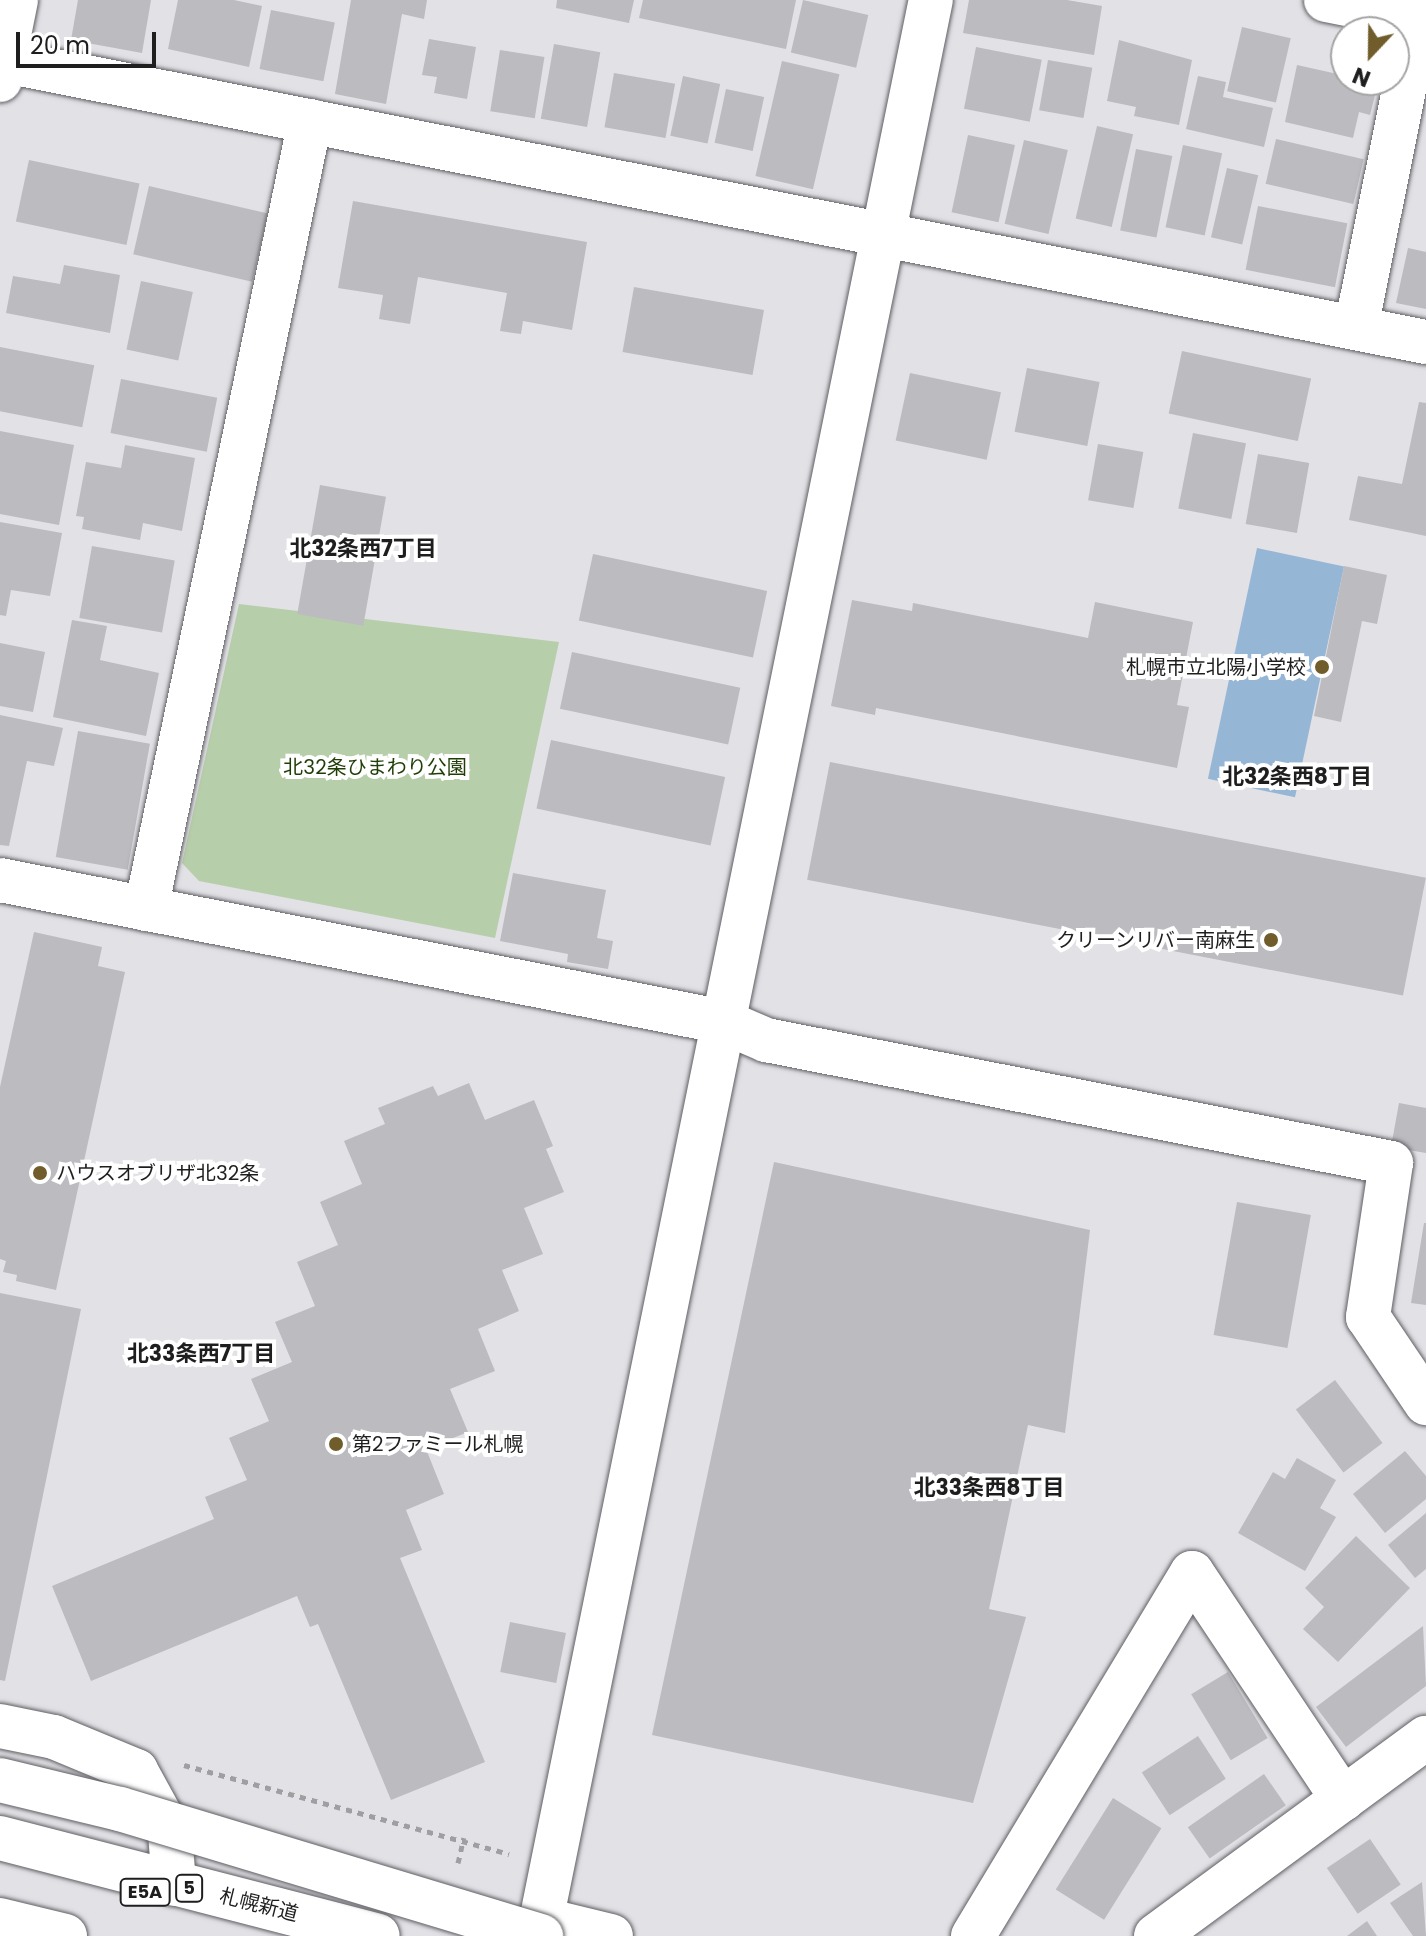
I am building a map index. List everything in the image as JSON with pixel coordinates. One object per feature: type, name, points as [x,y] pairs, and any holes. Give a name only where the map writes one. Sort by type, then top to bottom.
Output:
[{"type":"main road","points":[[16,0],[1,67],[310,121],[1426,342]]},
{"type":"main road","points":[[540,1930],[931,0]]},
{"type":"main road","points":[[1326,0],[1420,9],[1356,328]]},
{"type":"main road","points":[[146,909],[310,121]]},
{"type":"main road","points":[[0,880],[724,1022],[766,1040],[1391,1163],[1368,1317],[1426,1403]]},
{"type":"main road","points":[[973,1936],[1192,1573],[1343,1799]]},
{"type":"main road","points":[[0,1726],[54,1737],[136,1771],[170,1833],[174,1884]]},
{"type":"main road","points":[[1156,1936],[1426,1738]]},
{"type":"main road","points":[[0,1780],[120,1809],[540,1930],[611,1936]]},
{"type":"main road","name":"札幌新道","points":[[0,1838],[378,1936]]},
{"type":"main road","name":"E5A","points":[[0,1854],[289,1936]]},
{"type":"main road","points":[[0,1920],[65,1936]]},
{"type":"path","points":[[136,1771],[187,1764],[464,1838],[516,1857]]},
{"type":"green space","name":"北32条ひまわり公園","points":[[239,604],[559,642],[495,938],[199,881],[182,863]]},
{"type":"water","points":[[1257,548],[1344,567],[1295,797],[1208,779]]},
{"type":"building","points":[[78,0],[151,0],[142,53],[71,40]]},
{"type":"building","points":[[178,0],[234,0],[262,6],[249,67],[168,49]]},
{"type":"building","points":[[351,0],[427,0],[424,19],[402,14],[386,104],[335,94]]},
{"type":"building","points":[[557,0],[634,0],[629,23],[556,8]]},
{"type":"building","points":[[643,0],[796,0],[786,49],[639,18]]},
{"type":"building","points":[[803,0],[868,15],[856,68],[791,53]]},
{"type":"building","points":[[969,0],[1067,0],[1102,6],[1094,55],[963,33]]},
{"type":"building","points":[[271,10],[335,22],[323,81],[260,69]]},
{"type":"building","points":[[1242,27],[1291,38],[1276,103],[1227,91]]},
{"type":"building","points":[[429,39],[476,47],[467,99],[434,93],[437,77],[422,75]]},
{"type":"building","points":[[1119,40],[1192,60],[1179,125],[1134,116],[1136,107],[1107,101]]},
{"type":"building","points":[[554,44],[600,52],[587,127],[541,119]]},
{"type":"building","points":[[976,47],[1042,60],[1030,122],[964,109]]},
{"type":"building","points":[[500,50],[544,57],[535,118],[490,111]]},
{"type":"building","points":[[1048,60],[1092,68],[1083,118],[1039,110]]},
{"type":"building","points":[[782,61],[839,74],[813,189],[755,176]]},
{"type":"building","points":[[1297,65],[1330,72],[1330,96],[1375,96],[1370,115],[1359,112],[1353,138],[1285,122]]},
{"type":"building","points":[[614,73],[675,84],[666,138],[604,127]]},
{"type":"building","points":[[683,76],[720,84],[707,144],[670,136]]},
{"type":"building","points":[[1198,76],[1226,82],[1223,97],[1273,108],[1264,147],[1186,129]]},
{"type":"building","points":[[726,89],[764,97],[753,151],[715,143]]},
{"type":"building","points":[[1097,126],[1133,134],[1112,227],[1076,219]]},
{"type":"building","points":[[968,135],[1015,145],[999,222],[952,212]]},
{"type":"building","points":[[1276,139],[1364,159],[1353,204],[1266,184]]},
{"type":"building","points":[[1024,140],[1068,150],[1049,234],[1005,224]]},
{"type":"building","points":[[1183,145],[1222,153],[1205,235],[1166,227]]},
{"type":"building","points":[[1136,149],[1172,156],[1156,238],[1120,230]]},
{"type":"building","points":[[29,160],[140,183],[126,245],[16,222]]},
{"type":"building","points":[[1227,168],[1258,175],[1242,244],[1211,237]]},
{"type":"building","points":[[149,186],[268,213],[252,282],[133,254]]},
{"type":"building","points":[[353,201],[587,242],[572,330],[523,321],[521,334],[500,331],[507,293],[418,277],[410,324],[379,319],[383,295],[338,288]]},
{"type":"building","points":[[1258,206],[1347,223],[1335,287],[1246,270]]},
{"type":"building","points":[[1408,248],[1426,252],[1426,309],[1396,303]]},
{"type":"building","points":[[64,265],[120,275],[110,333],[6,313],[13,276],[60,284]]},
{"type":"building","points":[[141,281],[193,292],[178,360],[126,349]]},
{"type":"building","points":[[634,287],[764,310],[753,375],[623,352]]},
{"type":"building","points":[[0,347],[94,365],[82,427],[0,411]]},
{"type":"building","points":[[1182,351],[1311,378],[1298,441],[1169,414]]},
{"type":"building","points":[[1027,368],[1100,382],[1087,446],[1015,432]]},
{"type":"building","points":[[910,373],[1001,392],[987,460],[896,440]]},
{"type":"building","points":[[121,379],[217,398],[207,452],[111,433]]},
{"type":"building","points":[[1419,402],[1426,403],[1426,536],[1349,520],[1358,476],[1402,484]]},
{"type":"building","points":[[0,431],[74,445],[59,525],[0,514]]},
{"type":"building","points":[[1193,433],[1246,443],[1231,519],[1178,509]]},
{"type":"building","points":[[1098,444],[1143,452],[1133,508],[1088,500]]},
{"type":"building","points":[[125,445],[195,458],[182,531],[143,523],[140,540],[82,529],[84,517],[76,516],[86,462],[121,468]]},
{"type":"building","points":[[1258,454],[1309,463],[1297,533],[1246,524]]},
{"type":"building","points":[[320,485],[386,497],[363,626],[297,614]]},
{"type":"building","points":[[0,522],[62,533],[50,596],[11,590],[6,616],[0,615]]},
{"type":"building","points":[[92,546],[175,561],[162,632],[79,618]]},
{"type":"building","points":[[593,554],[767,591],[753,658],[579,621]]},
{"type":"building","points":[[1344,566],[1387,575],[1377,624],[1362,621],[1341,722],[1314,716]]},
{"type":"building","points":[[852,600],[912,611],[913,603],[1088,638],[1095,602],[1193,622],[1177,705],[1189,707],[1177,768],[876,708],[875,715],[831,706]]},
{"type":"building","points":[[72,620],[107,626],[100,660],[159,673],[146,736],[53,717]]},
{"type":"building","points":[[0,643],[45,652],[33,712],[0,706]]},
{"type":"building","points":[[572,652],[740,688],[728,744],[560,709]]},
{"type":"building","points":[[0,715],[63,728],[54,766],[27,761],[9,846],[0,845]]},
{"type":"building","points":[[78,731],[150,744],[128,870],[56,857]]},
{"type":"building","points":[[551,740],[725,777],[711,845],[536,808]]},
{"type":"building","name":"クリーンリバー南麻生","points":[[830,762],[1426,878],[1403,996],[807,880]]},
{"type":"building","points":[[513,873],[606,890],[597,938],[613,941],[608,969],[567,962],[568,954],[500,941]]},
{"type":"building","name":"ハウスオブリザ北32条","points":[[34,932],[102,947],[98,966],[125,972],[56,1290],[16,1281],[17,1275],[3,1272],[6,1261],[0,1259],[0,1087]]},
{"type":"building","name":"第2ファミール札幌","points":[[469,1083],[485,1120],[534,1100],[553,1146],[546,1149],[564,1192],[524,1208],[543,1254],[502,1270],[519,1311],[478,1329],[495,1371],[450,1389],[468,1432],[426,1449],[444,1494],[406,1510],[422,1550],[400,1558],[485,1762],[391,1800],[318,1624],[310,1627],[297,1596],[91,1681],[52,1586],[214,1519],[205,1497],[247,1480],[229,1438],[269,1421],[251,1379],[292,1362],[275,1322],[315,1306],[297,1262],[338,1245],[320,1202],[362,1184],[344,1141],[385,1124],[378,1108],[433,1086],[438,1096]]},
{"type":"building","points":[[1399,1103],[1426,1108],[1426,1153],[1391,1147]]},
{"type":"building","points":[[774,1162],[1090,1230],[1065,1433],[1028,1425],[989,1609],[1026,1617],[973,1803],[652,1735]]},
{"type":"building","points":[[1237,1202],[1311,1215],[1287,1348],[1214,1335]]},
{"type":"building","points":[[1426,1223],[1426,1305],[1411,1303]]},
{"type":"building","points":[[0,1293],[81,1309],[5,1681],[0,1680]]},
{"type":"building","points":[[1335,1380],[1383,1443],[1343,1473],[1296,1409]]},
{"type":"building","points":[[1405,1451],[1426,1476],[1426,1499],[1385,1533],[1353,1494]]},
{"type":"building","points":[[1297,1458],[1336,1480],[1320,1508],[1336,1517],[1305,1571],[1238,1533],[1273,1472],[1285,1479]]},
{"type":"building","points":[[1426,1513],[1426,1569],[1415,1578],[1388,1545]]},
{"type":"building","points":[[1356,1536],[1410,1588],[1338,1662],[1303,1629],[1324,1607],[1305,1588]]},
{"type":"building","points":[[510,1622],[566,1633],[556,1683],[500,1672]]},
{"type":"building","points":[[1423,1626],[1426,1686],[1346,1747],[1316,1707]]},
{"type":"building","points":[[1228,1672],[1268,1738],[1231,1760],[1191,1694]]},
{"type":"building","points":[[1198,1736],[1226,1779],[1170,1815],[1142,1772]]},
{"type":"building","points":[[1264,1774],[1286,1805],[1210,1858],[1188,1827]]},
{"type":"building","points":[[1113,1798],[1161,1828],[1104,1920],[1056,1890]]},
{"type":"building","points":[[1370,1839],[1401,1885],[1358,1914],[1327,1868]]},
{"type":"building","points":[[1422,1882],[1426,1936],[1413,1936],[1390,1903]]},
{"type":"building","points":[[1367,1921],[1377,1936],[1347,1936]]},
{"type":"place","name":"札幌市立北陽小学校","points":[[1322,667]]},
{"type":"place","name":"クリーンリバー南麻生","points":[[1271,940]]},
{"type":"place","name":"ハウスオブリザ北32条","points":[[40,1173]]},
{"type":"place","name":"第2ファミール札幌","points":[[336,1444]]},
{"type":"district","name":"北32条西7丁目","points":[[363,549]]},
{"type":"district","name":"北32条西8丁目","points":[[1297,777]]},
{"type":"district","name":"北33条西7丁目","points":[[201,1354]]},
{"type":"district","name":"北33条西8丁目","points":[[989,1488]]}]
